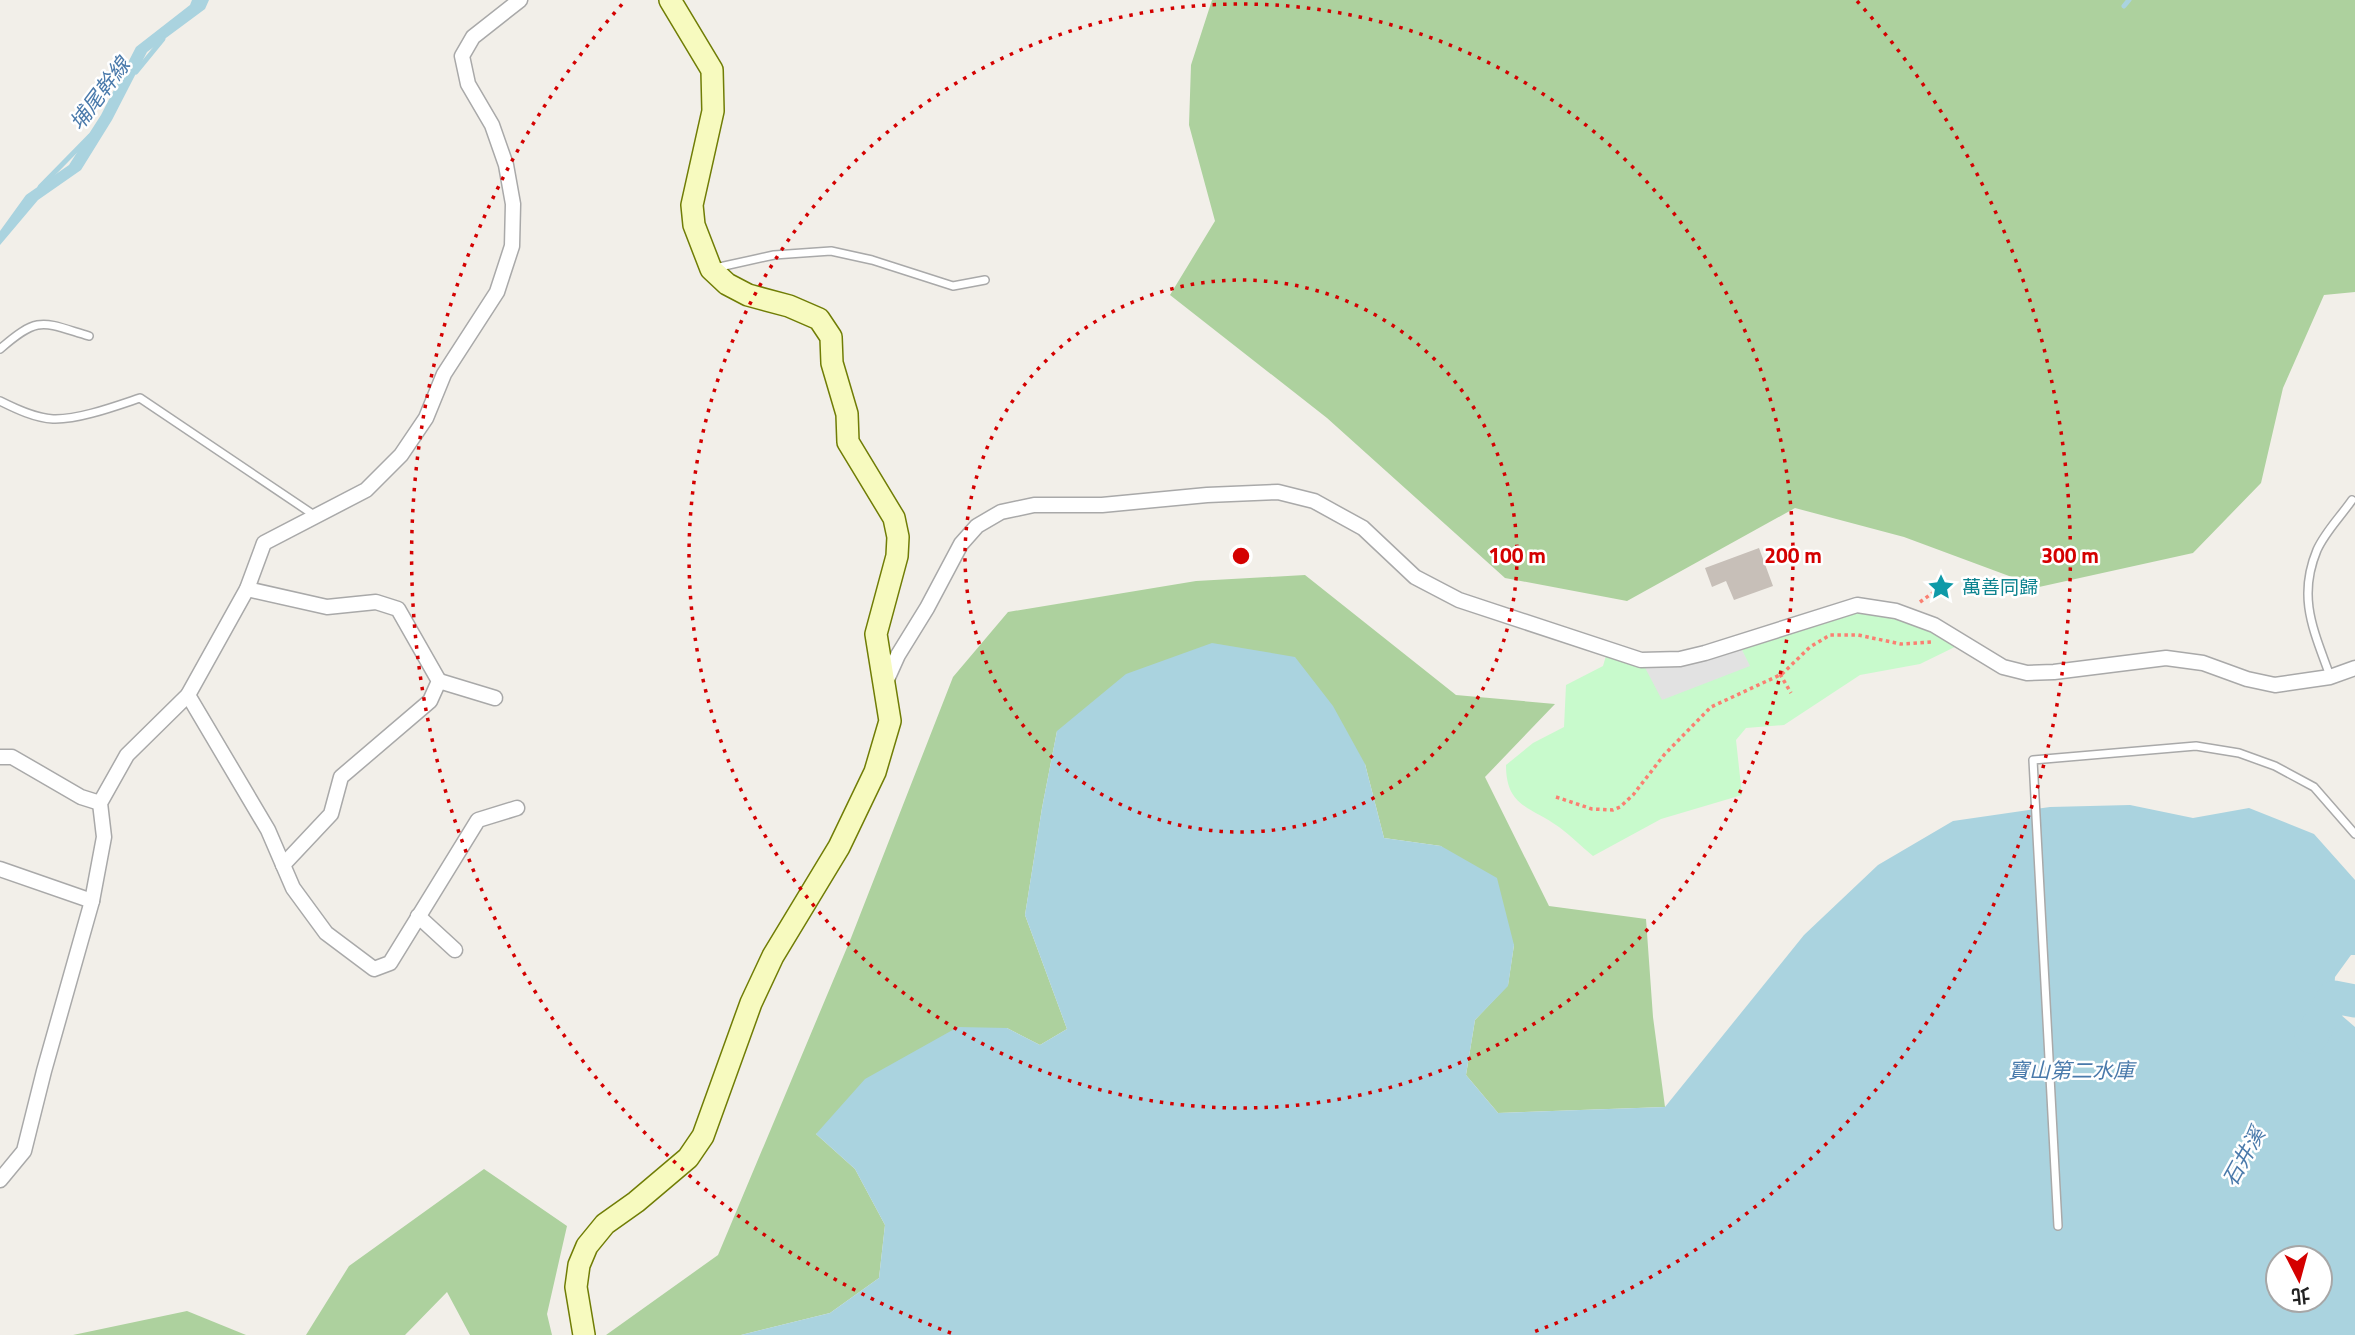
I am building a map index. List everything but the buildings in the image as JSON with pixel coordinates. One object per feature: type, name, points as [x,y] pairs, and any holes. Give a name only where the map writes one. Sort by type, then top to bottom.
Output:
[{"type":"street","points":[[0,1180],[24,1152],[92,901],[104,837],[100,803],[127,755],[188,695],[247,589],[264,542],[366,490],[401,455],[426,418],[444,374],[497,292],[512,246],[513,204],[506,165],[492,125],[468,84],[462,56],[473,37],[520,0]]},
{"type":"street","points":[[583,1335],[576,1287],[579,1265],[587,1246],[606,1224],[688,1158],[703,1136],[751,1003],[774,956],[839,847],[875,772],[890,722],[876,634],[897,556],[898,537],[894,518],[848,442],[847,414],[832,363],[831,337],[819,319],[789,306],[748,295],[727,284],[711,269],[694,225],[692,205],[713,111],[712,70],[670,0]]},
{"type":"street","points":[[885,684],[898,655],[928,608],[961,544],[977,526],[1001,512],[1034,505],[1102,505],[1207,495],[1278,492],[1314,501],[1363,528],[1415,577],[1459,600],[1641,660],[1680,659],[1705,653],[1857,605],[1904,614],[1934,625],[2003,667],[2027,673],[2166,658],[2203,663],[2246,679],[2275,685],[2330,677],[2355,668]]},
{"type":"street","points":[[247,589],[327,607],[376,602],[398,609],[439,681],[495,698]]},
{"type":"street","points":[[283,865],[331,814],[341,777],[430,701],[439,681]]},
{"type":"street","points":[[188,695],[268,830],[293,888],[326,933],[374,969],[390,963],[478,820],[517,808]]},
{"type":"street","points":[[0,757],[12,757],[81,797],[100,803]]},
{"type":"street","points":[[0,869],[92,901]]},
{"type":"street","points":[[418,916],[455,950]]},
{"type":"lane","points":[[711,269],[774,255],[831,251],[872,260],[953,286],[985,280]]},
{"type":"lane","points":[[0,349],[23,328],[44,323],[89,336]]},
{"type":"lane","points":[[0,401],[22,412],[53,419],[99,411],[140,398],[314,516]]},
{"type":"lane","points":[[2330,677],[2311,623],[2306,587],[2318,548],[2352,500]]},
{"type":"lane","points":[[2058,1226],[2033,760],[2196,746],[2238,753],[2275,766],[2314,788],[2355,834]]},
{"type":"path","points":[[1904,614],[1941,587]]},
{"type":"path","points":[[1556,797],[1592,810],[1613,810],[1620,807],[1633,795],[1664,755],[1711,707],[1780,674],[1810,647],[1830,635],[1858,635],[1915,645],[1951,635]]},
{"type":"path","points":[[1780,674],[1791,692]]},
{"type":"green space","points":[[1212,0],[2355,0],[2355,292],[2324,295],[2283,388],[2261,483],[2193,553],[2039,587],[1904,537],[1795,508],[1627,601],[1505,578],[1327,418],[1170,295],[1215,221],[1189,125],[1191,65]]},
{"type":"green space","points":[[1305,575],[1456,695],[1555,704],[1485,777],[1549,906],[1646,919],[1653,1017],[1665,1107],[1498,1113],[1466,1075],[1475,1020],[1508,985],[1514,945],[1441,846],[1384,838],[1365,764],[1057,731],[1025,915],[1067,1029],[1040,1045],[1007,1028],[816,1134],[855,1169],[885,1225],[879,1278],[830,1313],[741,1335],[606,1335],[718,1255],[851,938],[953,677],[1008,612],[1196,581]]},
{"type":"green space","points":[[1857,605],[1896,611],[1963,643],[1920,664],[1860,675],[1784,725],[1746,728],[1736,740],[1742,795],[1661,819],[1593,856],[1559,827],[1522,804],[1510,789],[1506,765],[1533,743],[1564,727],[1566,685],[1603,666],[1608,649],[1749,666],[1738,642]]},
{"type":"green space","points":[[484,1169],[567,1226],[547,1314],[552,1335],[470,1335],[447,1292],[405,1335],[306,1335],[349,1266]]},
{"type":"green space","points":[[187,1311],[246,1335],[73,1335]]},
{"type":"shaded area","points":[[1738,642],[1750,666],[1662,700],[1641,660]]},
{"type":"water","points":[[192,0],[209,0],[205,9],[147,52],[112,120],[81,170],[38,200],[0,245],[0,231],[26,195],[69,165],[101,115],[136,47],[190,5]]},
{"type":"water","name":"寶山第二水庫","points":[[1212,643],[1295,657],[1333,706],[1365,764],[1384,838],[1441,846],[1497,878],[1514,945],[1508,986],[1475,1020],[1466,1075],[1498,1113],[1665,1107],[1804,935],[1878,865],[1953,821],[2050,807],[2130,805],[2193,818],[2249,808],[2314,834],[2355,880],[2355,955],[2351,955],[2335,977],[2333,1008],[2355,1027],[2355,1335],[741,1335],[830,1313],[879,1278],[885,1225],[855,1169],[816,1134],[865,1079],[958,1027],[1007,1028],[1040,1045],[1067,1029],[1025,915],[1057,731],[1126,674]]},
{"type":"waterway","points":[[2124,6],[2129,0]]},
{"type":"waterway","name":"埔尾幹線","points":[[136,72],[163,39]]},
{"type":"waterway","name":"埔尾幹線","points":[[40,187],[90,136]]},
{"type":"waterway","name":"石井溪","points":[[2311,1037],[2334,997],[2355,1001]]},
{"type":"place","name":"萬善同歸","points":[[1941,587]]}]
